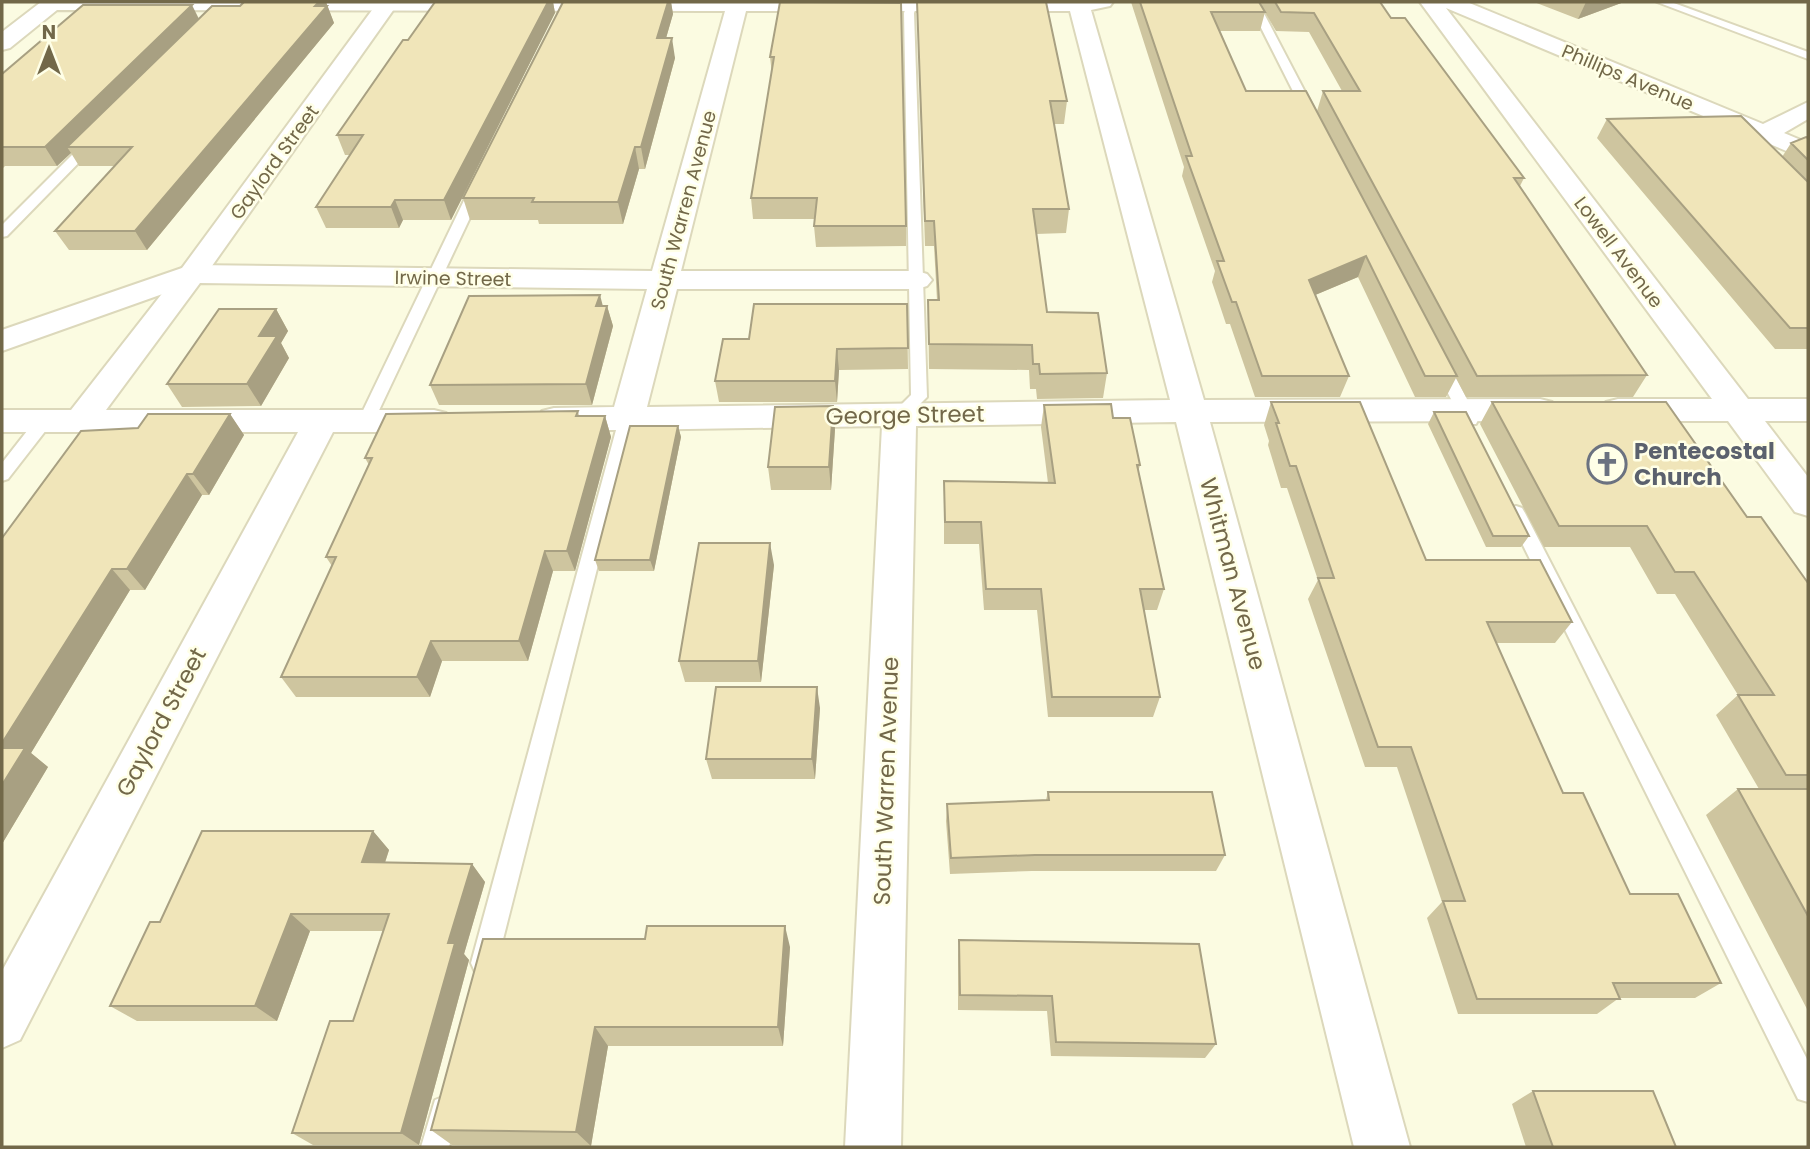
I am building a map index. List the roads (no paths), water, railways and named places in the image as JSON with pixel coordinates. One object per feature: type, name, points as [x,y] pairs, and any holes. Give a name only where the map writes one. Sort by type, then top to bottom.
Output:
[{"type":"street","name":"Lowell Avenue","points":[[1430,2],[1808,503]]},
{"type":"street","name":"Phillips Avenue","points":[[1449,2],[1758,141],[1808,152]]},
{"type":"street","points":[[2,43],[53,3],[227,7],[388,4],[565,8],[737,4],[1087,3]]},
{"type":"street","name":"Whitman Avenue","points":[[1087,3],[1190,411],[1382,1147]]},
{"type":"street","name":"Gaylord Street","points":[[80,421],[192,274],[388,4]]},
{"type":"street","name":"South Warren Avenue","points":[[627,419],[737,4]]},
{"type":"street","points":[[1758,141],[1808,109]]},
{"type":"street","name":"Irwine Street","points":[[2,341],[192,274],[665,281],[917,281]]},
{"type":"street","name":"George Street","points":[[517,420],[1190,411],[1471,423],[1581,410],[1808,410]]},
{"type":"street","name":"South Warren Avenue","points":[[873,1147],[899,415]]},
{"type":"street","points":[[2,421],[463,420]]},
{"type":"street","name":"Gaylord Street","points":[[2,1021],[321,422]]},
{"type":"lane","points":[[1253,2],[1317,125]]},
{"type":"lane","points":[[1662,2],[1808,56]]},
{"type":"lane","points":[[899,415],[919,397],[909,13],[913,4]]},
{"type":"lane","points":[[2,233],[101,134]]},
{"type":"lane","points":[[366,421],[482,178]]},
{"type":"lane","points":[[1432,348],[1471,423]]},
{"type":"lane","points":[[478,985],[627,419]]},
{"type":"lane","points":[[2,475],[44,421]]},
{"type":"lane","points":[[1508,496],[1808,1089]]},
{"type":"lane","points":[[435,1147],[450,1093]]},
{"type":"place","name":"Pentecostal Church","points":[[1607,464]]}]
